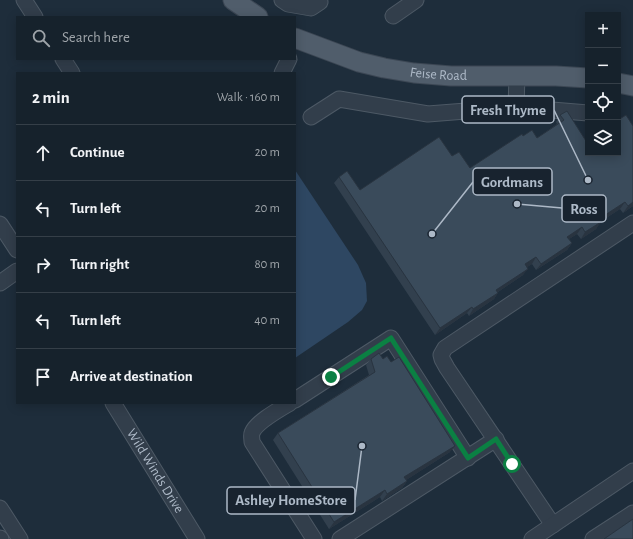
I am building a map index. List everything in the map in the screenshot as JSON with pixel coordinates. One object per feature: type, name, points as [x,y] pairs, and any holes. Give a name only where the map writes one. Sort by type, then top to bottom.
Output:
[{"type":"main road","points":[[233,0],[257,16]]},
{"type":"main road","name":"Feise Road","points":[[296,41],[359,62],[414,73],[451,76],[556,76],[585,78]]},
{"type":"main road","points":[[621,84],[633,86]]},
{"type":"street","points":[[24,0],[34,16]]},
{"type":"street","points":[[282,0],[288,4],[311,8],[320,2],[318,0]]},
{"type":"street","points":[[393,16],[411,2]]},
{"type":"street","points":[[64,60],[71,72]]},
{"type":"street","points":[[282,72],[288,60]]},
{"type":"street","points":[[516,108],[517,76]]},
{"type":"street","points":[[312,118],[339,99],[428,114],[516,108],[585,113]]},
{"type":"street","points":[[552,531],[496,439],[442,360],[441,355],[445,348],[633,223]]},
{"type":"street","points":[[0,224],[16,248]]},
{"type":"street","points":[[0,283],[16,272]]},
{"type":"street","points":[[296,399],[391,338],[468,458]]},
{"type":"street","name":"Wild Winds Drive","points":[[114,404],[197,539]]},
{"type":"street","points":[[288,404],[261,422],[255,428],[251,434],[252,442],[314,539]]},
{"type":"street","points":[[340,539],[496,439]]},
{"type":"street","points":[[532,539],[552,531],[632,475]]},
{"type":"street","points":[[0,508],[20,539]]},
{"type":"street","points":[[593,539],[633,513]]},
{"type":"water","points":[[296,172],[358,265],[366,283],[367,301],[362,310],[348,322],[296,357]]},
{"type":"building","points":[[567,111],[585,139],[585,156],[621,156],[621,118],[626,115],[633,126],[633,202],[628,206],[625,202],[599,219],[601,222],[585,232],[582,227],[567,237],[572,243],[541,264],[536,257],[525,264],[528,269],[496,290],[498,293],[473,309],[472,307],[440,328],[339,177],[347,171],[360,190],[439,137],[452,156],[459,152],[470,168],[522,134],[523,136],[532,130],[537,138],[564,120],[560,115]]},
{"type":"building","points":[[379,353],[383,359],[387,356],[391,362],[399,357],[455,446],[404,477],[407,481],[387,494],[385,490],[334,522],[278,433],[375,372],[371,359]]},
{"type":"building","points":[[633,519],[633,539],[604,539]]},
{"type":"place","name":"Fresh Thyme","points":[[588,180]]},
{"type":"place","name":"Ross","points":[[517,204]]},
{"type":"place","name":"Gordmans","points":[[432,234]]},
{"type":"place","name":"Ashley HomeStore","points":[[362,446]]},
{"type":"route","points":[[331,377],[391,338],[468,458],[496,439],[512,464]]}]
